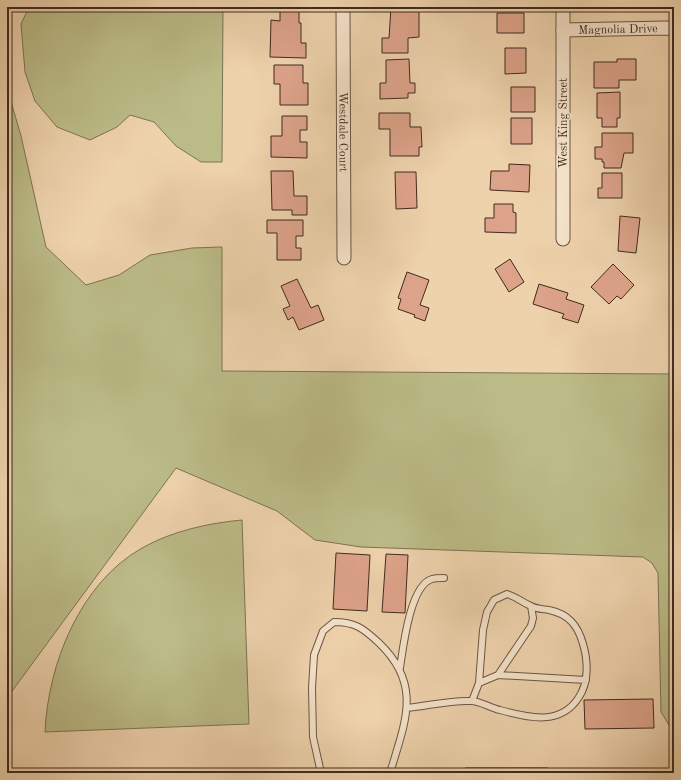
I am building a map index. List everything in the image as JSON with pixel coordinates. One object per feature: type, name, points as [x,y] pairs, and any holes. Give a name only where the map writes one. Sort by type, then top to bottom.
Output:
[{"type":"street","name":"Westdale Court","points":[[343,7],[344,258]]},
{"type":"street","name":"West King Street","points":[[563,7],[563,239]]},
{"type":"street","name":"Magnolia Drive","points":[[563,30],[674,29]]},
{"type":"lane","points":[[400,668],[410,615],[417,594],[424,584],[431,579],[444,578]]},
{"type":"lane","points":[[407,708],[472,701],[521,715],[544,718],[560,715],[572,708],[581,695],[586,680],[588,659],[577,626],[566,616],[551,610],[531,606],[519,598],[507,594],[494,600],[487,612],[483,630],[480,683],[472,701]]},
{"type":"lane","points":[[498,675],[531,626],[533,618],[531,606]]},
{"type":"lane","points":[[321,773],[313,737],[312,688],[314,655],[323,631],[334,622],[349,622],[367,632],[386,649],[400,668],[406,690],[407,708],[390,773]]},
{"type":"lane","points":[[480,683],[498,675],[586,680]]},
{"type":"green space","points":[[29,7],[223,7],[222,162],[201,162],[176,146],[154,122],[130,115],[117,127],[90,140],[57,127],[35,101],[25,72],[21,24]]},
{"type":"green space","points":[[7,95],[10,98],[21,136],[46,247],[86,285],[119,275],[150,255],[192,248],[222,247],[222,371],[674,374],[674,733],[661,712],[658,573],[652,563],[643,557],[361,547],[315,540],[277,511],[176,468],[7,698]]},
{"type":"green space","points":[[242,520],[249,724],[45,732],[47,706],[61,653],[71,628],[85,604],[101,582],[120,563],[142,548],[154,542],[178,532],[217,523]]},
{"type":"building","points":[[391,7],[419,7],[419,37],[408,38],[408,53],[382,53],[382,38],[389,38]]},
{"type":"building","points":[[280,10],[299,10],[299,23],[301,23],[301,43],[306,43],[306,58],[270,57],[271,20],[280,21]]},
{"type":"building","points":[[497,13],[524,13],[524,33],[497,33]]},
{"type":"building","points":[[505,48],[526,48],[526,73],[505,74]]},
{"type":"building","points":[[409,59],[410,83],[415,83],[415,93],[408,93],[408,98],[380,99],[380,83],[386,83],[386,60]]},
{"type":"building","points":[[617,59],[636,59],[636,80],[619,80],[619,88],[594,88],[594,62],[617,62]]},
{"type":"building","points":[[274,65],[303,65],[303,83],[308,83],[308,105],[280,105],[280,84],[274,84]]},
{"type":"building","points":[[511,87],[535,87],[535,112],[511,112]]},
{"type":"building","points":[[620,92],[620,118],[617,118],[617,127],[602,127],[602,118],[597,118],[597,93]]},
{"type":"building","points":[[379,113],[410,113],[410,127],[421,127],[422,147],[419,147],[419,156],[390,156],[390,129],[379,129]]},
{"type":"building","points":[[282,116],[307,116],[307,130],[300,130],[300,142],[307,142],[307,158],[271,157],[271,136],[282,136]]},
{"type":"building","points":[[511,118],[532,118],[532,144],[511,144]]},
{"type":"building","points":[[602,133],[633,133],[633,153],[624,153],[621,168],[604,168],[604,162],[602,162],[602,159],[595,159],[595,147],[602,147]]},
{"type":"building","points":[[509,164],[530,165],[529,192],[490,190],[491,171],[509,171]]},
{"type":"building","points":[[271,171],[293,171],[294,196],[307,196],[307,215],[292,215],[292,210],[272,210]]},
{"type":"building","points":[[395,172],[416,172],[417,208],[396,209]]},
{"type":"building","points":[[602,173],[622,173],[622,198],[598,198],[598,188],[602,188]]},
{"type":"building","points":[[494,204],[513,204],[513,212],[516,213],[516,233],[485,232],[485,218],[494,218]]},
{"type":"building","points":[[620,216],[640,218],[636,253],[618,251]]},
{"type":"building","points":[[267,220],[303,220],[303,236],[296,236],[296,248],[301,248],[301,260],[277,260],[277,233],[267,233]]},
{"type":"building","points":[[510,259],[524,282],[509,292],[495,269]]},
{"type":"building","points":[[613,264],[634,285],[621,299],[617,296],[609,304],[591,287]]},
{"type":"building","points":[[407,272],[429,280],[420,305],[429,308],[425,321],[414,317],[415,315],[398,309],[401,299],[398,298]]},
{"type":"building","points":[[297,279],[311,308],[318,305],[324,320],[299,330],[293,317],[288,320],[283,309],[290,306],[281,286]]},
{"type":"building","points":[[539,284],[568,293],[566,299],[584,305],[578,323],[562,318],[564,314],[533,304]]},
{"type":"building","points":[[336,553],[370,555],[367,611],[333,609]]},
{"type":"building","points":[[386,554],[408,555],[405,613],[382,612]]},
{"type":"building","points":[[653,699],[654,728],[585,729],[584,700]]},
{"type":"building","points":[[465,768],[548,768],[548,773],[465,773]]}]
